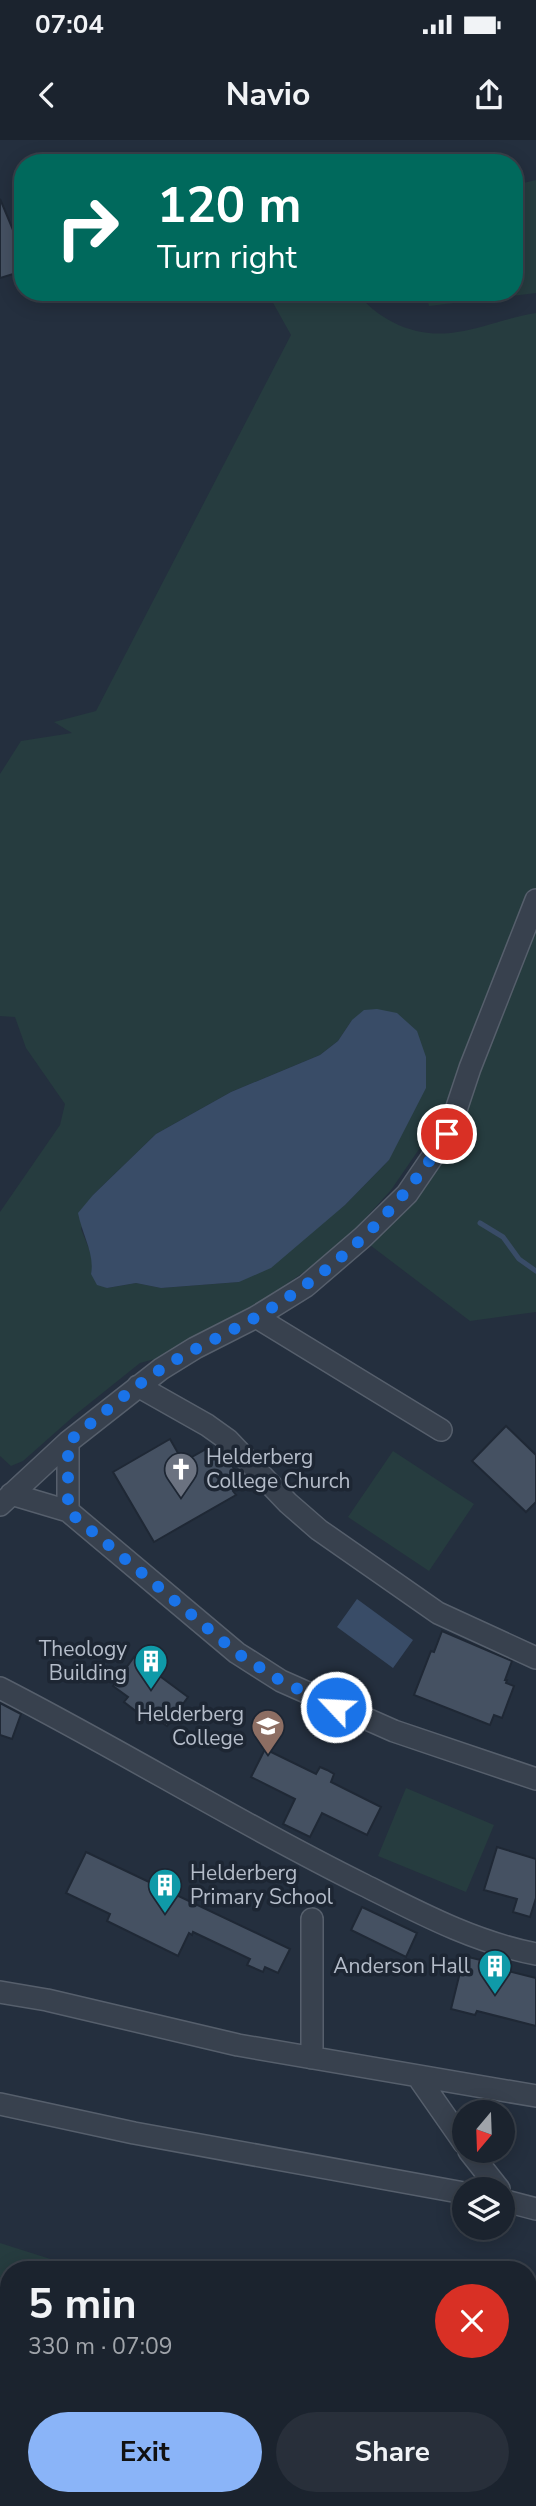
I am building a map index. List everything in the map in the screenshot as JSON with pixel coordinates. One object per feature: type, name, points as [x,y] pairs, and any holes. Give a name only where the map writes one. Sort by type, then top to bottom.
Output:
[{"type":"street","points":[[5,1499],[68,1442],[138,1386],[195,1348],[256,1317],[306,1286],[363,1237],[407,1194],[447,1134],[470,1068],[535,906]]},
{"type":"street","points":[[256,1317],[441,1430]]},
{"type":"street","points":[[138,1386],[207,1424],[228,1440],[288,1503],[319,1530],[438,1613],[536,1658]]},
{"type":"street","points":[[68,1442],[68,1511]]},
{"type":"street","points":[[5,1499],[68,1511],[220,1639],[255,1666],[281,1681],[345,1711],[404,1734],[536,1779]]},
{"type":"street","points":[[0,1688],[313,1860],[467,1935],[536,1954]]},
{"type":"street","points":[[312,1919],[312,2058]]},
{"type":"street","points":[[0,1992],[47,2000],[238,2045],[536,2096]]},
{"type":"street","points":[[418,2077],[452,2126]]},
{"type":"street","points":[[0,2104],[134,2133],[452,2191]]},
{"type":"street","points":[[478,2163],[489,2177]]},
{"type":"street","points":[[515,2201],[536,2209]]},
{"type":"green space","points":[[536,180],[536,293],[523,295],[523,183]]},
{"type":"green space","points":[[272,301],[364,301],[376,312],[401,326],[442,334],[536,313],[536,892],[496,989],[489,988],[451,1095],[439,1120],[391,1190],[348,1237],[323,1259],[263,1300],[248,1317],[195,1348],[140,1363],[23,1461],[11,1466],[0,1456],[0,1212],[60,1125],[65,1104],[26,1048],[15,1017],[0,1016],[0,774],[21,741],[72,733],[54,722],[96,711],[291,335]],"holes":[[[352,1020],[389,1160],[345,1205],[239,1282],[161,1288],[136,1283],[107,1288],[91,1274],[94,1261],[81,1229],[93,1195],[156,1134],[231,1092],[320,1055],[338,1041]]]},
{"type":"green space","points":[[428,301],[470,301],[429,306]]},
{"type":"green space","points":[[536,920],[536,1312],[470,1321],[366,1242],[411,1199]]},
{"type":"green space","points":[[393,1451],[474,1504],[429,1571],[348,1517]]},
{"type":"green space","points":[[406,1788],[494,1825],[466,1892],[378,1856]]},
{"type":"green space","points":[[0,2243],[57,2261],[0,2261]]},
{"type":"water","points":[[377,1009],[397,1013],[417,1031],[426,1057],[426,1088],[389,1160],[345,1205],[271,1268],[239,1282],[161,1288],[136,1283],[107,1288],[97,1285],[91,1274],[90,1251],[78,1213],[93,1195],[156,1134],[231,1092],[320,1055],[338,1041],[352,1020],[364,1010]]},
{"type":"water","points":[[357,1599],[413,1640],[393,1668],[337,1627]]},
{"type":"building","points":[[0,199],[14,230],[14,274],[0,278]]},
{"type":"building","points":[[506,1426],[536,1455],[536,1502],[526,1512],[472,1461]]},
{"type":"building","name":"Helderberg College Church","points":[[170,1439],[183,1462],[208,1448],[210,1452],[220,1451],[241,1480],[233,1491],[236,1495],[154,1542],[113,1472]]},
{"type":"building","points":[[442,1631],[512,1661],[505,1680],[514,1686],[502,1718],[494,1715],[490,1725],[414,1695]]},
{"type":"building","name":"Theology Building","points":[[134,1657],[188,1697],[167,1726],[154,1717],[150,1722],[124,1702],[128,1697],[113,1686]]},
{"type":"building","points":[[0,1703],[21,1714],[12,1739],[0,1735]]},
{"type":"building","points":[[265,1749],[316,1774],[320,1767],[327,1770],[334,1774],[331,1782],[381,1807],[367,1835],[322,1813],[310,1837],[283,1824],[295,1799],[251,1777]]},
{"type":"building","points":[[497,1847],[536,1859],[536,1898],[530,1917],[513,1912],[517,1899],[484,1890]]},
{"type":"building","name":"Helderberg Primary School","points":[[86,1852],[290,1949],[278,1973],[265,1967],[263,1972],[247,1965],[250,1959],[193,1932],[192,1935],[189,1933],[178,1956],[107,1921],[110,1914],[66,1893]]},
{"type":"building","points":[[362,1907],[417,1933],[406,1957],[351,1930]]},
{"type":"building","name":"Anderson Hall","points":[[464,1956],[489,1962],[488,1966],[536,1978],[536,2026],[477,2011],[475,2015],[451,2009]]},
{"type":"waterway","points":[[480,1223],[503,1237],[519,1259],[536,1271]]},
{"type":"place","name":"Helderberg College Church","points":[[181,1499]]},
{"type":"place","name":"Theology Building","points":[[151,1691]]},
{"type":"place","name":"Helderberg College","points":[[268,1756]]},
{"type":"place","name":"Helderberg Primary School","points":[[165,1915]]},
{"type":"place","name":"Anderson Hall","points":[[495,1996]]},
{"type":"route","points":[[336,1707],[281,1681],[237,1653],[68,1511],[68,1442],[162,1369],[306,1286],[363,1237],[407,1194],[447,1134]]}]
